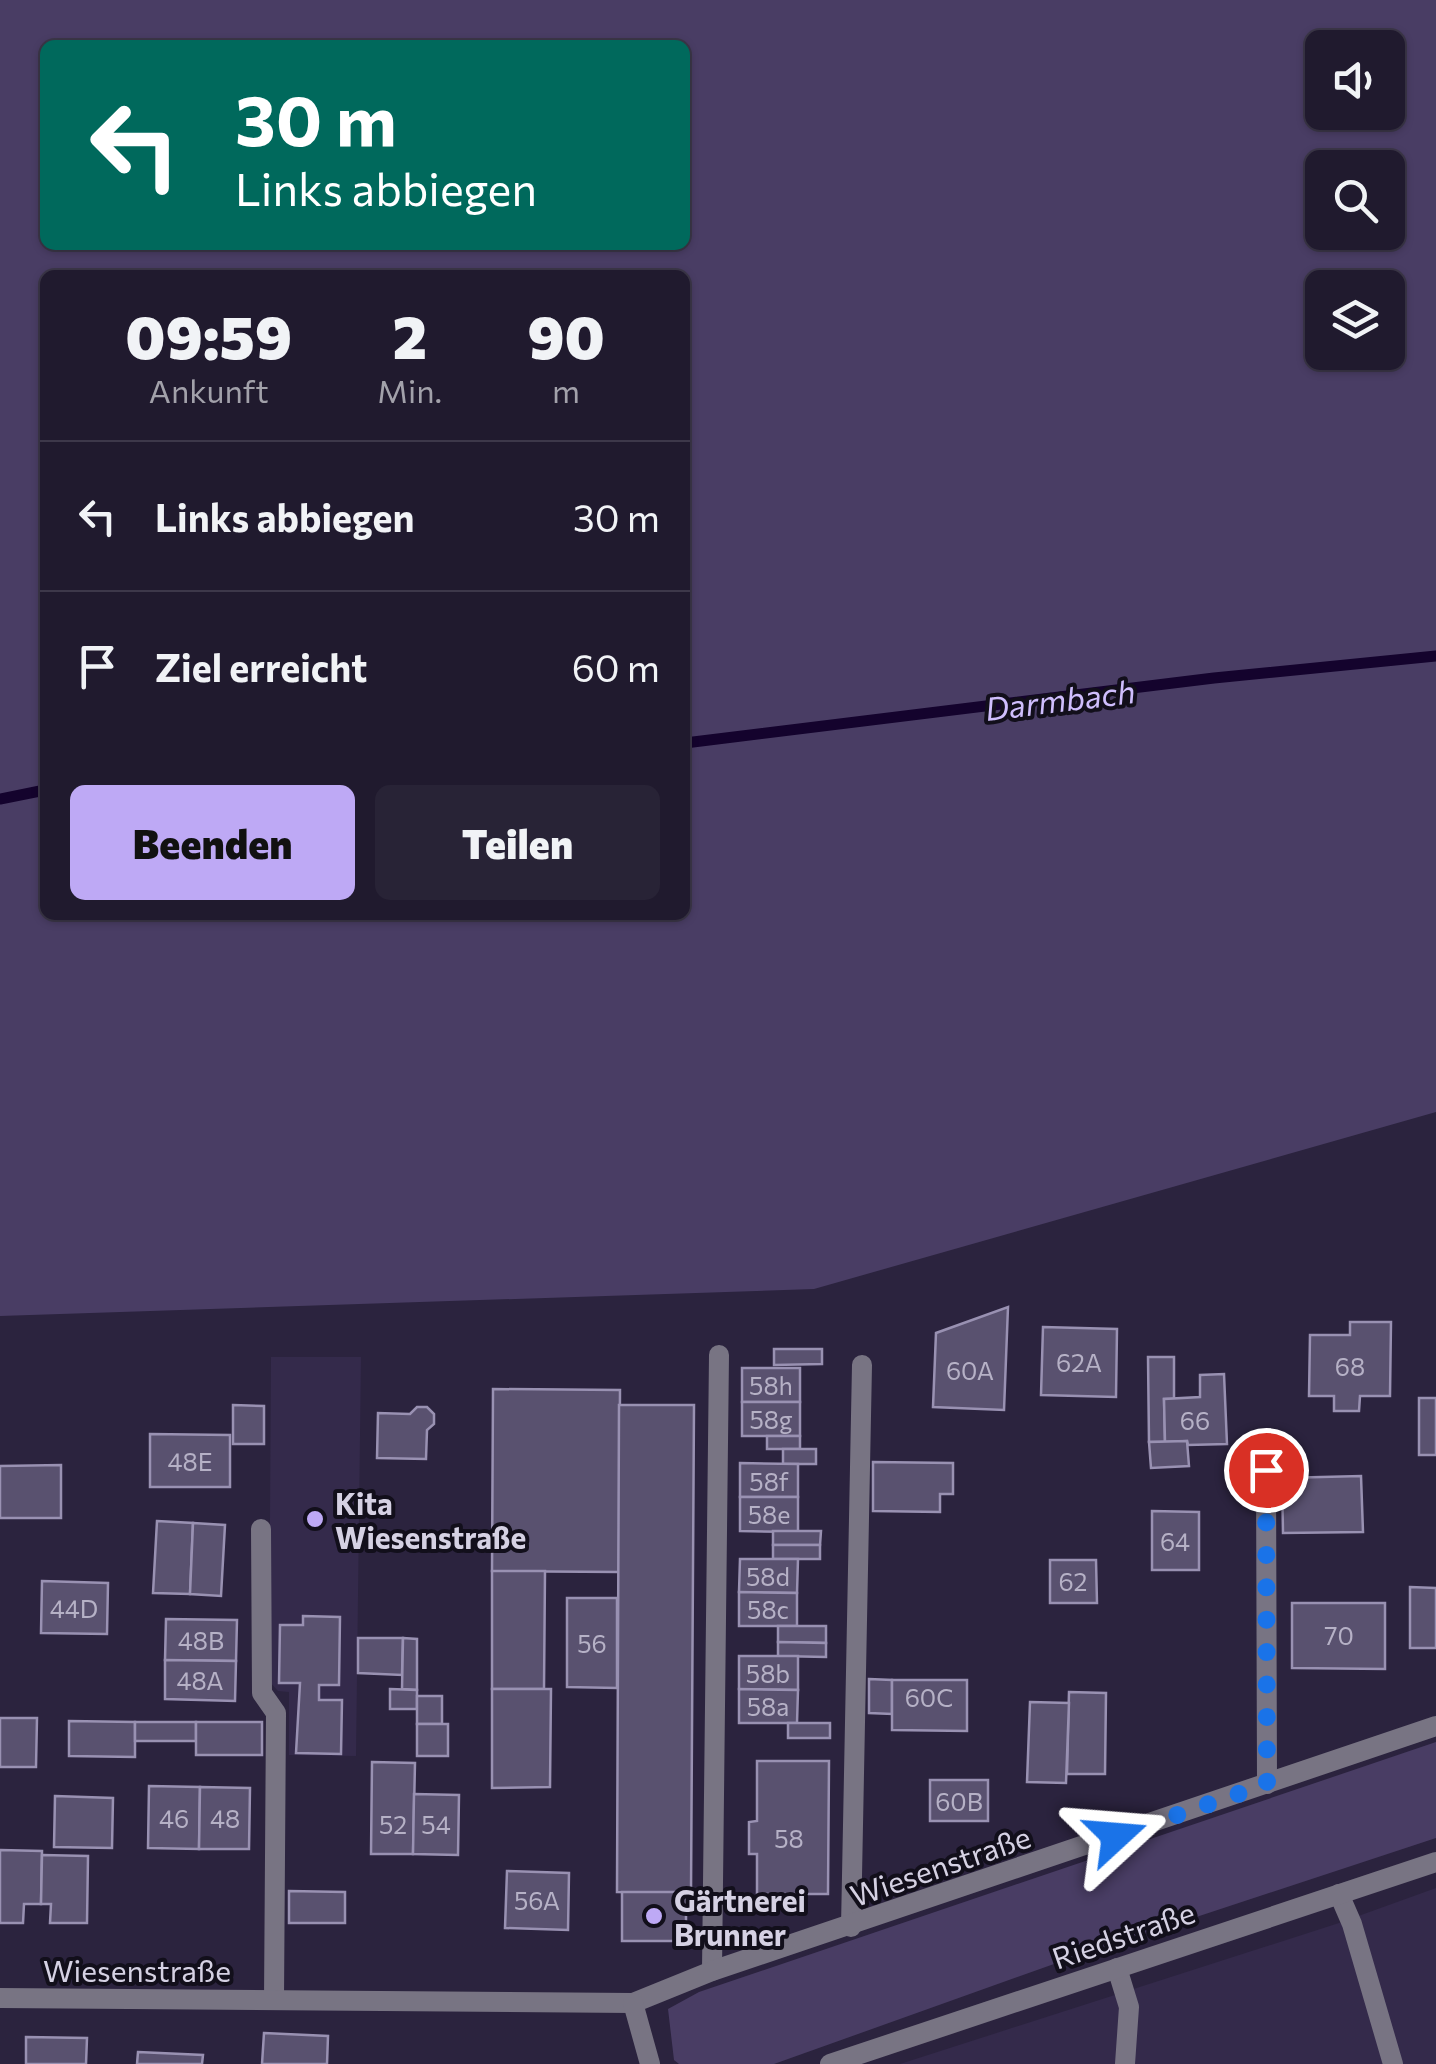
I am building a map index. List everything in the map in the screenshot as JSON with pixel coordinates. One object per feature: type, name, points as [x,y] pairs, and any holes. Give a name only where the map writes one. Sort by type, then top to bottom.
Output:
[{"type":"street","points":[[712,1972],[718,1354]]},
{"type":"street","points":[[851,1927],[862,1365]]},
{"type":"street","points":[[1266,1470],[1267,1784]]},
{"type":"street","name":"Wiesenstraße","points":[[261,1529],[262,1692],[276,1712],[274,2000]]},
{"type":"street","name":"Wiesenstraße","points":[[0,1998],[633,2002],[1436,1726]]},
{"type":"street","name":"Riedstraße","points":[[830,2064],[1436,1862]]},
{"type":"street","points":[[1339,1894],[1352,1924],[1393,2064]]},
{"type":"street","points":[[1117,1968],[1130,2007],[1125,2064]]},
{"type":"street","points":[[633,2002],[650,2064]]},
{"type":"shaded area","points":[[0,0],[1436,0],[1436,1112],[814,1289],[0,1316]]},
{"type":"shaded area","name":"Kita Wiesenstraße","points":[[271,1357],[361,1357],[356,1756],[289,1755],[289,1692],[278,1691],[269,1681]]},
{"type":"shaded area","points":[[1436,1742],[1436,1838],[1054,1964],[774,2064],[679,2064],[674,2060],[668,2009],[699,1992]]},
{"type":"shaded area","points":[[1436,1888],[1436,2064],[900,2064],[1339,1923]]},
{"type":"building","points":[[1008,1307],[1004,1410],[933,1407],[936,1333]]},
{"type":"building","points":[[1350,1322],[1391,1322],[1390,1396],[1360,1396],[1359,1411],[1334,1411],[1334,1396],[1309,1396],[1310,1335],[1350,1335]]},
{"type":"building","points":[[1043,1327],[1117,1329],[1116,1397],[1041,1395]]},
{"type":"building","points":[[774,1349],[822,1349],[822,1364],[774,1365]]},
{"type":"building","points":[[1148,1357],[1174,1357],[1174,1399],[1164,1399],[1165,1442],[1149,1442]]},
{"type":"building","points":[[742,1368],[800,1368],[800,1402],[742,1402]]},
{"type":"building","points":[[1224,1374],[1227,1444],[1165,1442],[1164,1399],[1200,1397],[1200,1375]]},
{"type":"building","points":[[493,1389],[620,1390],[619,1572],[492,1571]]},
{"type":"building","points":[[1419,1398],[1436,1398],[1436,1455],[1419,1455]]},
{"type":"building","points":[[742,1402],[800,1402],[800,1436],[742,1436]]},
{"type":"building","points":[[233,1405],[264,1406],[264,1444],[233,1444]]},
{"type":"building","points":[[619,1405],[694,1405],[691,1893],[617,1892]]},
{"type":"building","points":[[417,1407],[427,1407],[434,1414],[434,1424],[427,1430],[426,1459],[377,1458],[378,1413],[410,1414]]},
{"type":"building","points":[[150,1434],[230,1435],[230,1487],[150,1487]]},
{"type":"building","points":[[767,1436],[800,1436],[800,1449],[767,1449]]},
{"type":"building","points":[[1187,1441],[1189,1466],[1151,1468],[1149,1442]]},
{"type":"building","points":[[783,1449],[816,1449],[816,1464],[783,1464]]},
{"type":"building","points":[[873,1462],[953,1463],[953,1494],[940,1494],[940,1512],[873,1511]]},
{"type":"building","points":[[740,1463],[798,1464],[798,1497],[740,1497]]},
{"type":"building","points":[[61,1465],[61,1518],[0,1518],[0,1466]]},
{"type":"building","points":[[1361,1476],[1363,1532],[1283,1533],[1282,1478]]},
{"type":"building","points":[[740,1497],[798,1497],[798,1532],[740,1531]]},
{"type":"building","points":[[1152,1511],[1199,1512],[1199,1570],[1152,1570]]},
{"type":"building","points":[[157,1521],[193,1523],[190,1594],[153,1593]]},
{"type":"building","points":[[193,1523],[225,1525],[221,1596],[190,1594]]},
{"type":"building","points":[[773,1531],[821,1531],[820,1545],[773,1545]]},
{"type":"building","points":[[773,1545],[820,1545],[820,1559],[773,1559]]},
{"type":"building","points":[[740,1559],[798,1559],[797,1593],[739,1592]]},
{"type":"building","points":[[1050,1560],[1096,1560],[1097,1603],[1050,1603]]},
{"type":"building","points":[[492,1571],[545,1571],[544,1689],[492,1689]]},
{"type":"building","points":[[42,1581],[108,1583],[107,1634],[41,1633]]},
{"type":"building","points":[[1410,1587],[1436,1588],[1436,1648],[1410,1648]]},
{"type":"building","points":[[739,1592],[797,1593],[797,1626],[739,1626]]},
{"type":"building","points":[[567,1598],[617,1598],[617,1688],[567,1687]]},
{"type":"building","points":[[1292,1603],[1385,1603],[1385,1669],[1292,1668]]},
{"type":"building","points":[[303,1616],[340,1617],[339,1685],[319,1685],[319,1700],[342,1700],[341,1754],[296,1753],[300,1683],[279,1683],[280,1625],[303,1625]]},
{"type":"building","points":[[166,1619],[237,1620],[236,1661],[165,1660]]},
{"type":"building","points":[[778,1626],[826,1626],[826,1643],[778,1642]]},
{"type":"building","points":[[358,1638],[403,1638],[402,1675],[358,1673]]},
{"type":"building","points":[[403,1638],[417,1639],[417,1690],[402,1689]]},
{"type":"building","points":[[778,1642],[826,1643],[826,1657],[778,1656]]},
{"type":"building","points":[[739,1656],[798,1656],[798,1690],[739,1689]]},
{"type":"building","points":[[165,1660],[236,1661],[235,1701],[165,1699]]},
{"type":"building","points":[[869,1679],[892,1680],[892,1714],[869,1713]]},
{"type":"building","points":[[892,1680],[967,1680],[967,1731],[892,1730]]},
{"type":"building","points":[[390,1689],[417,1690],[417,1709],[390,1709]]},
{"type":"building","points":[[492,1689],[551,1689],[550,1787],[492,1788]]},
{"type":"building","points":[[739,1689],[798,1690],[797,1723],[739,1723]]},
{"type":"building","points":[[1069,1692],[1106,1693],[1105,1774],[1067,1774]]},
{"type":"building","points":[[417,1696],[442,1696],[442,1724],[417,1724]]},
{"type":"building","points":[[1030,1702],[1069,1703],[1066,1783],[1027,1782]]},
{"type":"building","points":[[0,1718],[37,1718],[36,1767],[0,1767]]},
{"type":"building","points":[[69,1721],[135,1722],[135,1757],[69,1756]]},
{"type":"building","points":[[135,1722],[196,1722],[196,1741],[135,1741]]},
{"type":"building","points":[[196,1722],[262,1722],[262,1755],[196,1755]]},
{"type":"building","points":[[788,1723],[830,1723],[830,1738],[788,1738]]},
{"type":"building","points":[[417,1724],[448,1724],[448,1756],[417,1756]]},
{"type":"building","points":[[757,1761],[829,1761],[828,1894],[757,1894],[757,1854],[749,1854],[749,1822],[757,1821]]},
{"type":"building","points":[[372,1762],[415,1763],[413,1854],[371,1854]]},
{"type":"building","points":[[930,1780],[988,1780],[988,1821],[930,1821]]},
{"type":"building","points":[[149,1786],[200,1787],[199,1849],[148,1848]]},
{"type":"building","points":[[200,1787],[250,1788],[249,1849],[199,1849]]},
{"type":"building","points":[[414,1794],[459,1795],[458,1855],[413,1854]]},
{"type":"building","points":[[55,1796],[113,1798],[112,1848],[54,1847]]},
{"type":"building","points":[[0,1850],[42,1851],[41,1904],[24,1904],[23,1923],[0,1923]]},
{"type":"building","points":[[42,1855],[88,1856],[87,1923],[50,1923],[51,1904],[41,1904]]},
{"type":"building","points":[[507,1871],[569,1873],[568,1930],[505,1928]]},
{"type":"building","points":[[289,1891],[345,1892],[345,1923],[289,1923]]},
{"type":"building","name":"Gärtnerei Brunner","points":[[622,1892],[686,1892],[686,1941],[622,1941]]},
{"type":"building","points":[[264,2033],[328,2036],[327,2064],[262,2064]]},
{"type":"building","points":[[26,2037],[87,2038],[86,2064],[26,2064]]},
{"type":"building","points":[[138,2052],[203,2055],[202,2064],[137,2064]]},
{"type":"waterway","name":"Darmbach","points":[[690,742],[1214,678],[1436,656]]},
{"type":"waterway","name":"Darmbach","points":[[0,799],[40,791]]},
{"type":"place","name":"Kita Wiesenstraße","points":[[315,1519]]},
{"type":"place","name":"Gärtnerei Brunner","points":[[654,1916]]},
{"type":"route","points":[[1116,1836],[1267,1784],[1266,1470]]}]
